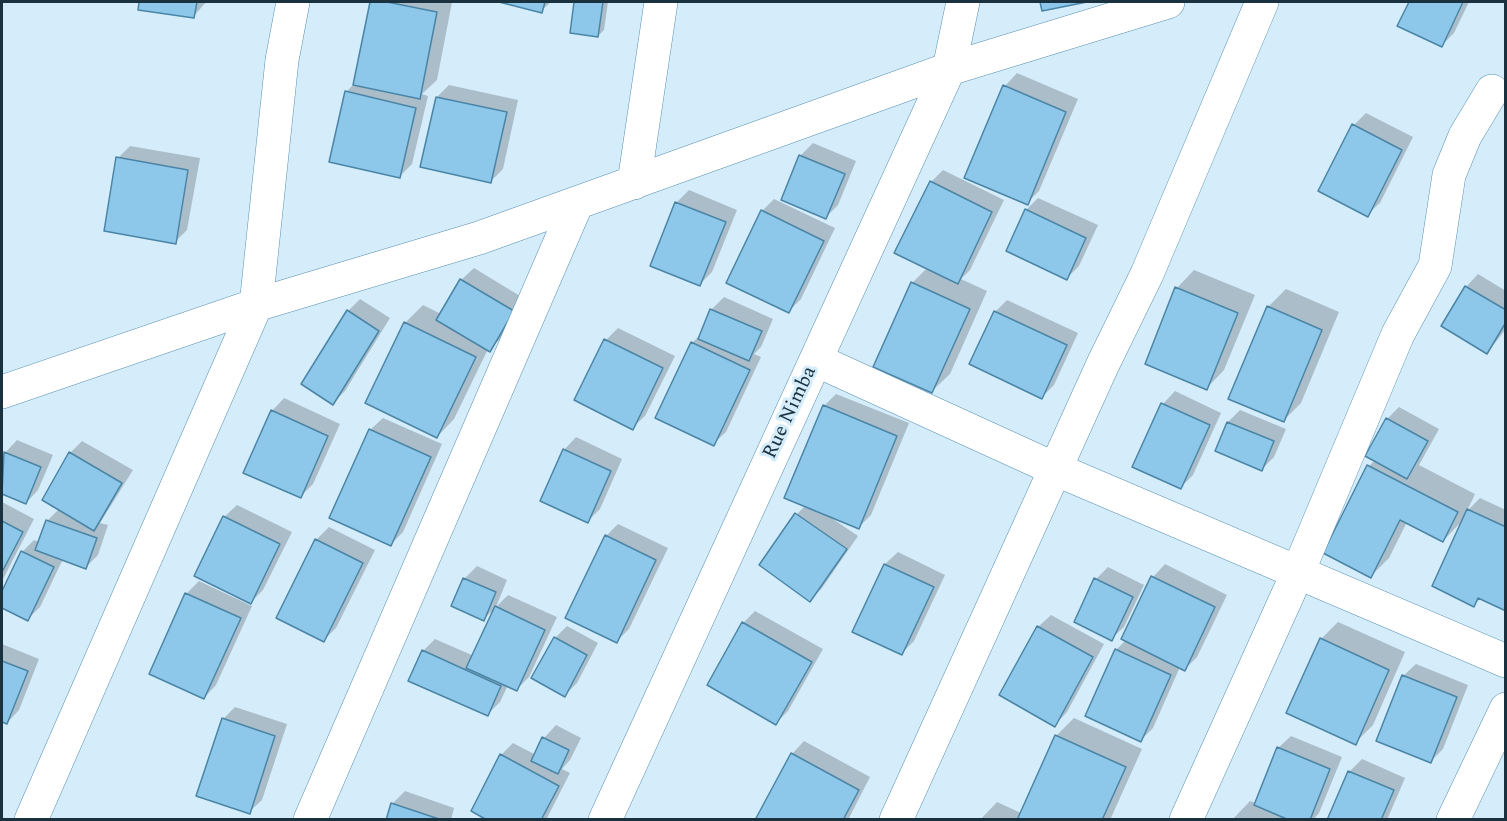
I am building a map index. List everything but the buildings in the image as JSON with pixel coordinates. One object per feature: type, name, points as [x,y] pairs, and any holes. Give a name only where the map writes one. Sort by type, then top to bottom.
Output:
[{"type":"street","points":[[31,819],[256,304],[282,60],[293,2]]},
{"type":"street","points":[[634,183],[661,2]]},
{"type":"street","name":"Rue Nimba","points":[[605,819],[949,69],[963,2]]},
{"type":"street","points":[[2,392],[256,304],[480,238],[949,69],[1168,2]]},
{"type":"street","points":[[896,819],[1055,469],[1147,274],[1262,2]]},
{"type":"street","points":[[1186,819],[1298,572],[1398,334],[1435,266],[1449,175],[1465,136],[1492,91]]},
{"type":"street","points":[[310,819],[577,203]]},
{"type":"street","points":[[816,360],[1055,469],[1506,661]]},
{"type":"street","points":[[1453,819],[1506,710]]}]
